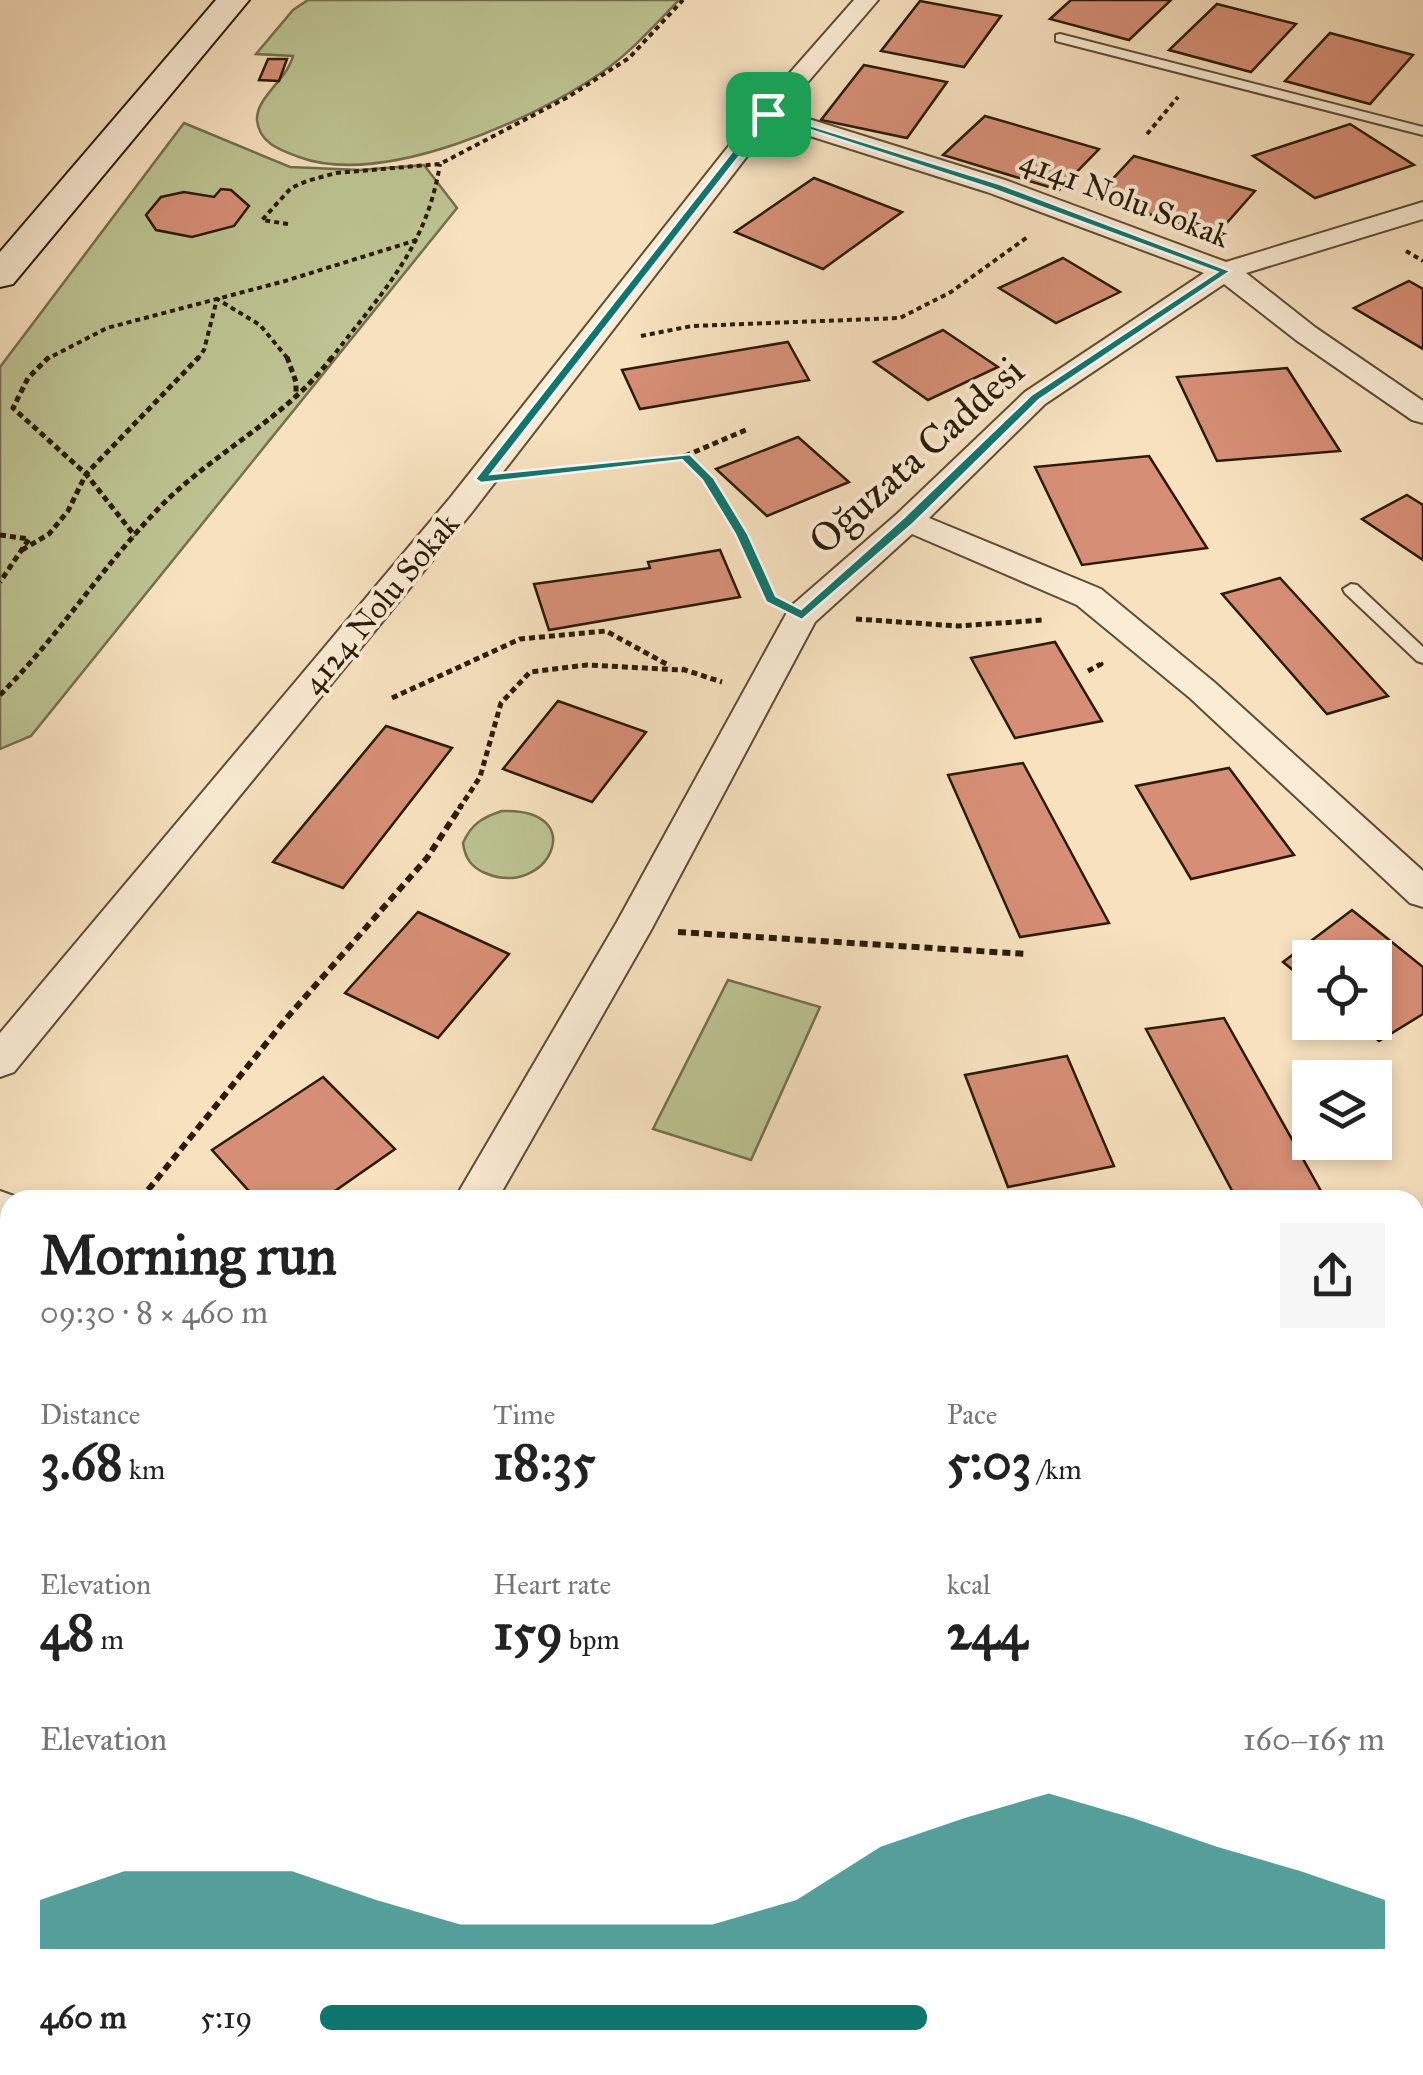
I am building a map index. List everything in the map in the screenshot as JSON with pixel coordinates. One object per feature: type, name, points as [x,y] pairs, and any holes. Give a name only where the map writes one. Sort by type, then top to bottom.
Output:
[{"type":"street","points":[[0,276],[126,122],[234,0]]},
{"type":"street","name":"4124 Nolu Sokak","points":[[0,1061],[481,479],[768,114],[866,0]]},
{"type":"street","name":"4141 Nolu Sokak","points":[[768,114],[1065,212],[1225,271],[1306,334],[1423,414]]},
{"type":"street","name":"Oğuzata Caddesi","points":[[481,1190],[632,930],[802,616],[908,521],[1035,398],[1225,271],[1423,210]]},
{"type":"street","points":[[908,521],[1089,597],[1202,690],[1423,893]]},
{"type":"lane","points":[[1060,38],[1423,131]]},
{"type":"lane","points":[[1351,588],[1423,657]]},
{"type":"path","points":[[288,224],[262,220],[291,188],[336,173],[440,164],[593,83],[629,58],[682,0]]},
{"type":"path","points":[[1146,134],[1198,73]]},
{"type":"path","points":[[0,695],[40,656],[69,612],[161,506],[296,398],[347,339],[418,239],[434,202],[440,164]]},
{"type":"path","points":[[586,346],[692,326],[900,318],[951,292],[1065,212]]},
{"type":"path","points":[[134,536],[86,474],[13,408],[26,380],[53,354],[81,340],[330,270],[418,239]]},
{"type":"path","points":[[216,300],[240,308],[276,341],[296,372],[296,398]]},
{"type":"path","points":[[22,550],[49,534],[68,512],[86,474],[199,360],[214,321],[216,300]]},
{"type":"path","points":[[481,479],[685,456],[748,429]]},
{"type":"path","points":[[685,456],[707,478],[733,520],[770,598],[802,616],[958,626],[1058,619]]},
{"type":"path","points":[[0,536],[29,539],[0,582]]},
{"type":"path","points":[[392,698],[520,639],[606,631],[666,664],[757,693]]},
{"type":"path","points":[[1088,671],[1101,664],[1090,652]]},
{"type":"path","points":[[148,1190],[284,1020],[427,858],[480,777],[502,703],[530,672],[587,665],[684,670]]},
{"type":"path","points":[[632,930],[1026,954]]},
{"type":"green space","points":[[308,0],[679,0],[612,65],[537,110],[456,144],[413,156],[372,164],[333,164],[278,148],[266,140],[257,120],[261,104],[293,56],[256,54],[293,10]]},
{"type":"green space","points":[[184,123],[290,167],[360,170],[424,165],[457,208],[31,736],[0,749],[0,367]]},
{"type":"green space","points":[[502,811],[530,814],[546,823],[553,836],[551,851],[542,864],[527,874],[508,878],[485,873],[472,865],[465,853],[463,843],[474,826]]},
{"type":"green space","points":[[728,980],[820,1007],[751,1160],[653,1129]]},
{"type":"building","points":[[1071,0],[1171,0],[1129,40],[1050,19]]},
{"type":"building","points":[[920,1],[1001,16],[964,67],[881,51]]},
{"type":"building","points":[[1217,4],[1296,24],[1251,72],[1169,50]]},
{"type":"building","points":[[1330,33],[1413,55],[1370,104],[1285,81]]},
{"type":"building","points":[[268,59],[287,59],[279,81],[259,80]]},
{"type":"building","points":[[864,65],[947,82],[907,138],[821,120]]},
{"type":"building","points":[[985,116],[1099,149],[1059,190],[943,155]]},
{"type":"building","points":[[1350,124],[1414,165],[1315,198],[1253,156]]},
{"type":"building","points":[[1134,156],[1255,191],[1217,234],[1095,198]]},
{"type":"building","points":[[814,178],[902,212],[823,269],[735,232]]},
{"type":"building","points":[[221,189],[231,190],[249,206],[234,226],[192,237],[156,230],[146,215],[161,197],[184,192],[214,197]]},
{"type":"building","points":[[1063,258],[1120,292],[1056,323],[999,288]]},
{"type":"building","points":[[1409,281],[1423,289],[1423,349],[1354,308]]},
{"type":"building","points":[[943,330],[998,367],[928,400],[874,362]]},
{"type":"building","points":[[788,342],[809,380],[640,409],[622,370]]},
{"type":"building","points":[[1287,368],[1340,451],[1217,461],[1177,377]]},
{"type":"building","points":[[798,437],[849,482],[767,516],[716,469]]},
{"type":"building","points":[[1149,456],[1207,548],[1082,565],[1035,467]]},
{"type":"building","points":[[1407,495],[1423,505],[1423,560],[1362,519]]},
{"type":"building","points":[[720,550],[740,597],[549,630],[534,584],[650,568],[648,562]]},
{"type":"building","points":[[1280,578],[1388,696],[1327,714],[1222,594]]},
{"type":"building","points":[[1055,642],[1102,721],[1015,738],[971,658]]},
{"type":"building","points":[[558,701],[646,732],[592,802],[503,769]]},
{"type":"building","points":[[386,726],[452,748],[343,888],[273,862]]},
{"type":"building","points":[[1023,763],[1109,923],[1020,937],[948,775]]},
{"type":"building","points":[[1229,768],[1294,855],[1191,879],[1136,786]]},
{"type":"building","points":[[1352,910],[1389,940],[1312,940]]},
{"type":"building","points":[[418,912],[509,954],[438,1038],[345,993]]},
{"type":"building","points":[[1392,942],[1423,967],[1423,1014],[1392,1033]]},
{"type":"building","points":[[1292,955],[1292,969],[1283,962]]},
{"type":"building","points":[[1224,1018],[1292,1139],[1292,1160],[1304,1160],[1320,1190],[1232,1190],[1146,1029]]},
{"type":"building","points":[[1067,1056],[1114,1166],[1008,1187],[965,1075]]},
{"type":"building","points":[[323,1077],[395,1149],[336,1190],[248,1190],[212,1150]]},
{"type":"route","points":[[768,114],[996,186],[1225,271],[1035,398],[908,521],[802,616],[770,598],[742,534],[707,478],[685,456],[481,479],[768,114]]}]
